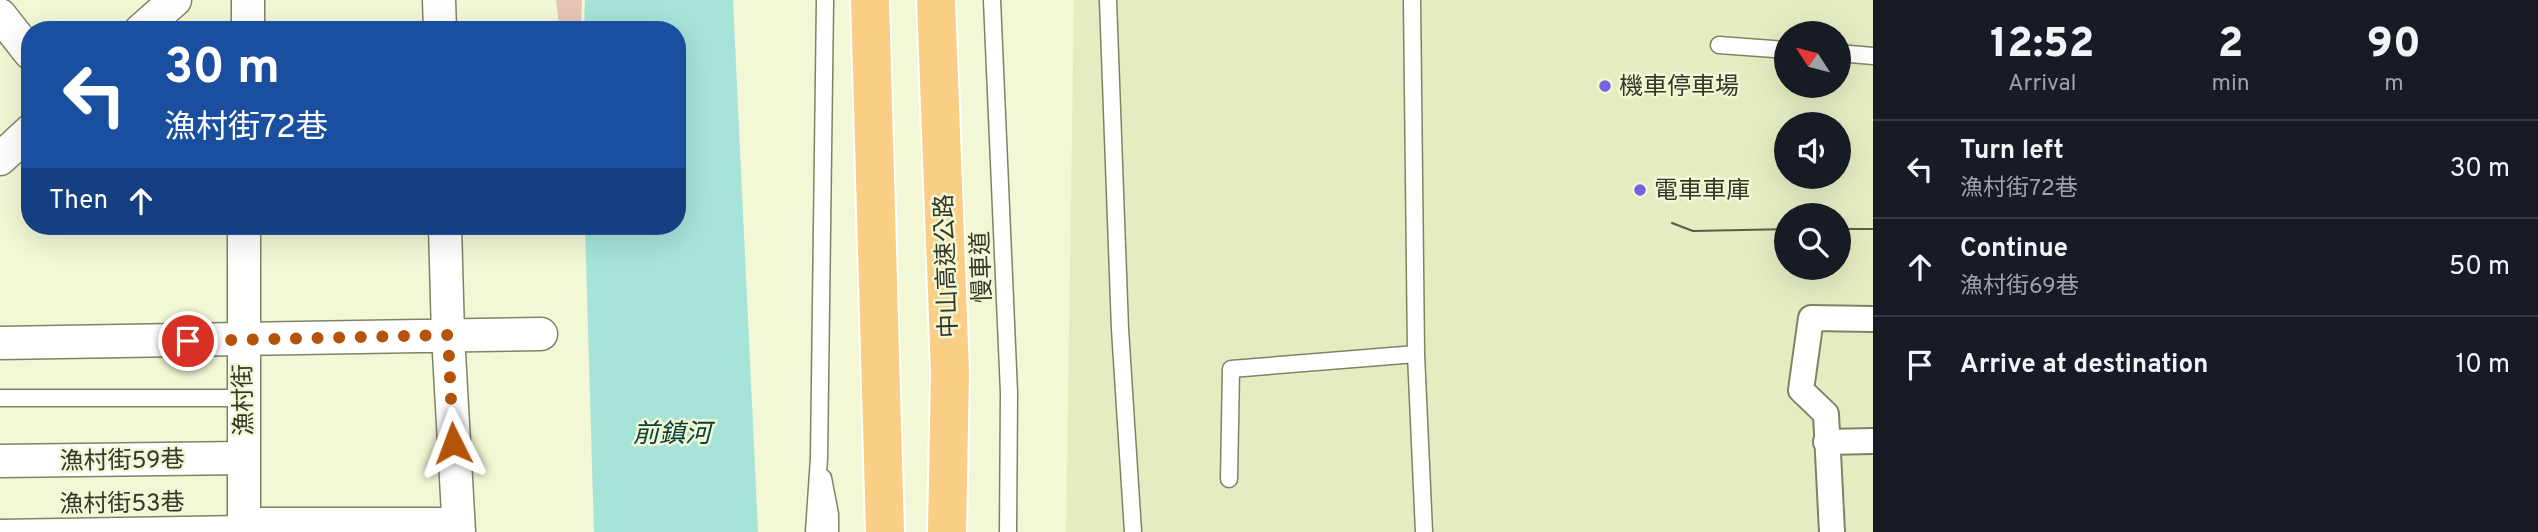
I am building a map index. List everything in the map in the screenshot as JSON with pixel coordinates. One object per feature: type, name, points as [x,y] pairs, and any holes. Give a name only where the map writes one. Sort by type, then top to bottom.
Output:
[{"type":"highway","points":[[870,0],[885,532]]},
{"type":"highway","name":"中山高速公路","points":[[936,0],[950,372],[947,532]]},
{"type":"highway","points":[[950,372],[958,532]]},
{"type":"highway","points":[[874,532],[881,412]]},
{"type":"street","points":[[151,21],[175,0]]},
{"type":"street","points":[[248,0],[248,21]]},
{"type":"street","points":[[439,0],[440,21]]},
{"type":"street","points":[[0,15],[21,42]]},
{"type":"street","points":[[0,159],[21,139]]},
{"type":"street","name":"漁村街","points":[[244,235],[244,528]]},
{"type":"street","points":[[244,528],[458,528],[445,235]]},
{"type":"street","points":[[1832,532],[1826,414],[1801,390],[1811,318],[1873,319]]},
{"type":"street","points":[[0,343],[541,334]]},
{"type":"street","points":[[1826,442],[1873,441]]},
{"type":"street","name":"漁村街59巷","points":[[0,461],[244,458]]},
{"type":"lane","points":[[814,532],[819,458],[825,0]]},
{"type":"lane","name":"慢車道","points":[[992,0],[1009,393],[1008,532]]},
{"type":"lane","points":[[1108,0],[1120,328],[1133,532]]},
{"type":"lane","points":[[1412,0],[1416,354],[1424,532]]},
{"type":"lane","points":[[1718,45],[1774,49]]},
{"type":"lane","points":[[1852,54],[1873,56]]},
{"type":"lane","points":[[1229,479],[1231,369],[1416,354]]},
{"type":"lane","points":[[1009,393],[1014,532]]},
{"type":"lane","points":[[0,398],[243,398]]},
{"type":"lane","points":[[819,458],[830,514],[830,532]]},
{"type":"lane","name":"漁村街53巷","points":[[0,528],[244,528]]},
{"type":"shaded area","points":[[556,0],[582,0],[581,21],[559,21]]},
{"type":"shaded area","points":[[1074,0],[1873,0],[1873,532],[1066,532]]},
{"type":"water","name":"前鎮河","points":[[585,0],[733,0],[758,532],[594,532],[585,235],[686,235],[686,21],[584,21]]},
{"type":"tram line","points":[[1672,223],[1693,231],[1774,229]]},
{"type":"tram line","points":[[1851,229],[1873,229]]},
{"type":"place","name":"機車停車場","points":[[1605,86]]},
{"type":"place","name":"電車車庫","points":[[1640,190]]},
{"type":"route","points":[[188,341],[448,335],[453,443]]}]
